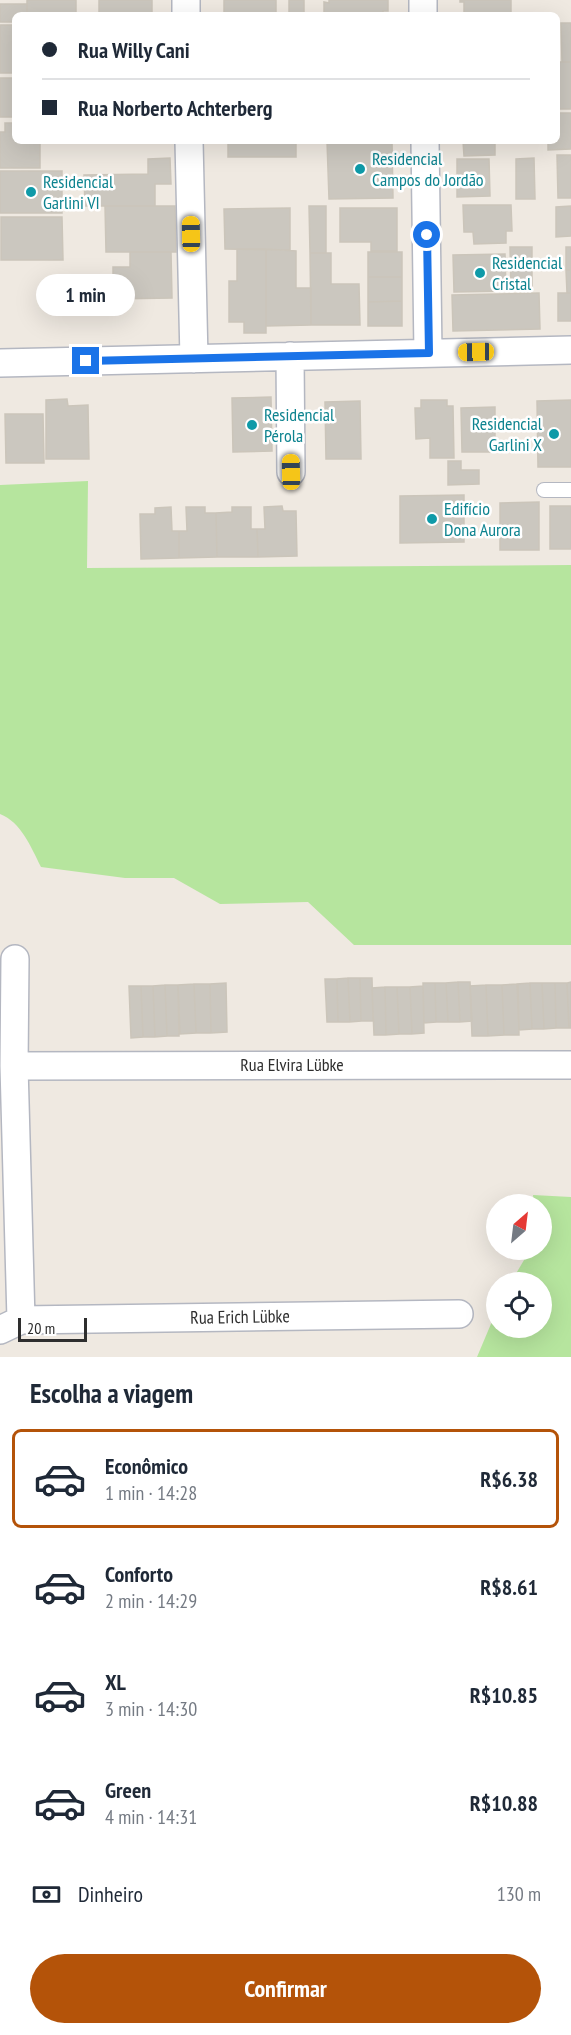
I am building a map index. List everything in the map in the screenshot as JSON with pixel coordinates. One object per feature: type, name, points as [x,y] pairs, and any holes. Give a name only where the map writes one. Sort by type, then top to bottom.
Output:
[{"type":"street","points":[[189,144],[194,358]]},
{"type":"street","points":[[425,144],[429,353]]},
{"type":"street","points":[[0,363],[571,350]]},
{"type":"street","points":[[290,356],[291,472]]},
{"type":"street","points":[[10,1325],[15,959]]},
{"type":"street","name":"Rua Elvira Lübke","points":[[14,1066],[571,1065]]},
{"type":"street","name":"Rua Erich Lübke","points":[[10,1325],[459,1314]]},
{"type":"lane","points":[[544,490],[571,490]]},
{"type":"green space","points":[[88,481],[87,568],[571,565],[571,945],[354,945],[308,902],[220,904],[174,878],[125,878],[41,867],[20,829],[0,814],[0,485]]},
{"type":"green space","points":[[552,1196],[571,1197],[571,1357],[477,1357],[486,1336],[486,1338],[552,1338],[552,1272],[517,1272],[524,1260],[552,1260]]},
{"type":"building","points":[[27,0],[76,0],[76,12],[27,12]]},
{"type":"building","points":[[99,0],[152,0],[152,12],[99,12]]},
{"type":"building","points":[[224,0],[276,0],[276,12],[224,12]]},
{"type":"building","points":[[289,0],[304,0],[304,12],[289,12]]},
{"type":"building","points":[[329,0],[388,0],[388,11],[324,12],[324,2],[329,3]]},
{"type":"building","points":[[460,0],[511,0],[511,12],[464,12],[464,2]]},
{"type":"building","points":[[0,4],[27,4],[27,12],[12,12],[12,22],[0,22]]},
{"type":"building","points":[[561,23],[571,23],[571,62],[562,62]]},
{"type":"building","points":[[0,25],[12,25],[12,73],[0,73]]},
{"type":"building","points":[[560,62],[571,62],[571,109],[560,109]]},
{"type":"building","points":[[0,78],[12,78],[12,117],[0,117]]},
{"type":"building","points":[[560,113],[571,113],[571,149],[548,150],[548,144],[560,144]]},
{"type":"building","points":[[5,123],[12,123],[12,144],[40,144],[40,168],[0,168],[0,132],[5,132]]},
{"type":"building","points":[[228,144],[296,144],[296,157],[228,157]]},
{"type":"building","name":"Residencial Campos do Jordão","points":[[327,144],[392,144],[393,198],[329,199]]},
{"type":"building","points":[[463,144],[495,144],[495,155],[464,156]]},
{"type":"building","points":[[557,155],[571,155],[571,198],[558,198]]},
{"type":"building","points":[[170,158],[171,184],[155,184],[155,206],[85,206],[84,175],[148,174],[148,159]]},
{"type":"building","points":[[534,158],[535,199],[516,199],[516,159]]},
{"type":"building","points":[[457,159],[489,159],[490,196],[457,197]]},
{"type":"building","name":"Residencial Garlini VI","points":[[0,171],[62,171],[62,213],[0,213]]},
{"type":"building","points":[[463,205],[511,205],[512,231],[506,231],[506,243],[474,244],[473,232],[464,232]]},
{"type":"building","points":[[105,206],[175,206],[176,252],[106,252]]},
{"type":"building","points":[[309,206],[326,206],[326,253],[310,253]]},
{"type":"building","points":[[571,206],[571,236],[556,237],[556,207]]},
{"type":"building","points":[[290,208],[290,250],[225,249],[224,209]]},
{"type":"building","points":[[340,208],[397,208],[397,251],[371,251],[371,242],[340,242]]},
{"type":"building","points":[[1,217],[62,217],[63,260],[1,260]]},
{"type":"building","points":[[510,247],[532,247],[532,290],[511,290]]},
{"type":"building","points":[[566,247],[571,247],[571,270],[566,270]]},
{"type":"building","points":[[237,249],[266,249],[266,333],[244,333],[244,322],[229,322],[229,281],[237,281]]},
{"type":"building","points":[[266,249],[296,251],[296,288],[311,288],[311,325],[266,326]]},
{"type":"building","points":[[130,252],[171,252],[172,298],[113,299],[113,267],[130,267]]},
{"type":"building","points":[[368,252],[402,252],[402,277],[368,277]]},
{"type":"building","points":[[310,253],[331,253],[331,284],[359,284],[360,325],[311,325]]},
{"type":"building","name":"Residencial Cristal","points":[[505,254],[506,291],[454,292],[453,255]]},
{"type":"building","points":[[566,270],[571,270],[571,293],[567,293]]},
{"type":"building","points":[[368,277],[402,277],[402,301],[368,302]]},
{"type":"building","points":[[539,293],[540,329],[453,331],[452,295]]},
{"type":"building","points":[[558,293],[571,293],[571,321],[558,321]]},
{"type":"building","points":[[402,301],[402,326],[368,326],[368,302]]},
{"type":"building","name":"Residencial Pérola","points":[[271,397],[272,451],[233,452],[232,398]]},
{"type":"building","points":[[67,399],[68,406],[88,405],[89,459],[46,459],[46,400]]},
{"type":"building","points":[[421,400],[447,400],[447,406],[453,406],[454,458],[430,458],[430,438],[416,439],[415,408],[421,408]]},
{"type":"building","name":"Residencial Garlini X","points":[[571,400],[571,467],[538,467],[537,401]]},
{"type":"building","points":[[360,401],[361,459],[326,459],[325,402]]},
{"type":"building","points":[[495,407],[495,452],[462,452],[461,408]]},
{"type":"building","points":[[5,414],[43,414],[44,463],[6,463]]},
{"type":"building","points":[[448,461],[461,461],[461,470],[479,470],[479,484],[448,485]]},
{"type":"building","name":"Edifício Dona Aurora","points":[[464,495],[464,542],[400,543],[400,496]]},
{"type":"building","points":[[539,502],[539,550],[500,550],[500,503]]},
{"type":"building","points":[[282,506],[283,511],[296,511],[297,556],[258,557],[257,529],[265,529],[264,507]]},
{"type":"building","points":[[550,506],[571,506],[571,549],[550,549]]},
{"type":"building","points":[[171,507],[172,531],[179,531],[179,558],[141,559],[140,514],[155,514],[155,508]]},
{"type":"building","points":[[186,507],[205,507],[205,513],[216,513],[217,557],[179,558],[179,531],[187,531]]},
{"type":"building","points":[[232,507],[251,507],[251,529],[257,529],[258,557],[217,557],[216,513],[232,512]]},
{"type":"building","points":[[348,978],[360,978],[361,1021],[350,1022]]},
{"type":"building","points":[[348,978],[350,1022],[338,1022],[337,979]]},
{"type":"building","points":[[360,978],[372,978],[373,1021],[361,1021]]},
{"type":"building","points":[[325,979],[337,979],[338,1022],[327,1022]]},
{"type":"building","points":[[458,982],[470,982],[472,1021],[460,1022]]},
{"type":"building","points":[[458,982],[460,1022],[448,1022],[446,983]]},
{"type":"building","points":[[571,982],[571,1028],[569,1028],[567,983]]},
{"type":"building","points":[[226,983],[227,1032],[211,1033],[210,984]]},
{"type":"building","points":[[423,983],[435,983],[436,1022],[424,1023]]},
{"type":"building","points":[[435,983],[446,983],[448,1022],[436,1022]]},
{"type":"building","points":[[530,983],[542,983],[544,1029],[532,1029]]},
{"type":"building","points":[[530,983],[532,1029],[519,1030],[517,984]]},
{"type":"building","points":[[542,983],[555,983],[556,1028],[544,1029]]},
{"type":"building","points":[[555,983],[567,983],[569,1028],[556,1028]]},
{"type":"building","points":[[194,984],[210,984],[211,1033],[196,1033]]},
{"type":"building","points":[[194,984],[196,1033],[180,1034],[178,985]]},
{"type":"building","points":[[518,984],[519,1035],[504,1035],[502,985]]},
{"type":"building","points":[[165,985],[178,985],[179,1036],[167,1036]]},
{"type":"building","points":[[165,985],[167,1036],[155,1037],[153,986]]},
{"type":"building","points":[[486,985],[502,985],[504,1035],[488,1036]]},
{"type":"building","points":[[486,985],[488,1036],[472,1036],[470,986]]},
{"type":"building","points":[[129,986],[141,986],[143,1037],[131,1038]]},
{"type":"building","points":[[141,986],[153,986],[155,1037],[143,1037]]},
{"type":"building","points":[[423,986],[424,1033],[412,1034],[410,987]]},
{"type":"building","points":[[385,987],[397,987],[399,1034],[386,1035]]},
{"type":"building","points":[[385,987],[386,1035],[374,1035],[372,988]]},
{"type":"building","points":[[397,987],[410,987],[412,1034],[399,1034]]},
{"type":"place","name":"Residencial Campos do Jordão","points":[[360,169]]},
{"type":"place","name":"Residencial Garlini VI","points":[[31,192]]},
{"type":"place","name":"Residencial Cristal","points":[[480,273]]},
{"type":"place","name":"Residencial Pérola","points":[[252,425]]},
{"type":"place","name":"Residencial Garlini X","points":[[554,434]]},
{"type":"place","name":"Edifício Dona Aurora","points":[[432,519]]},
{"type":"route","points":[[86,361],[429,353],[427,235]]}]
